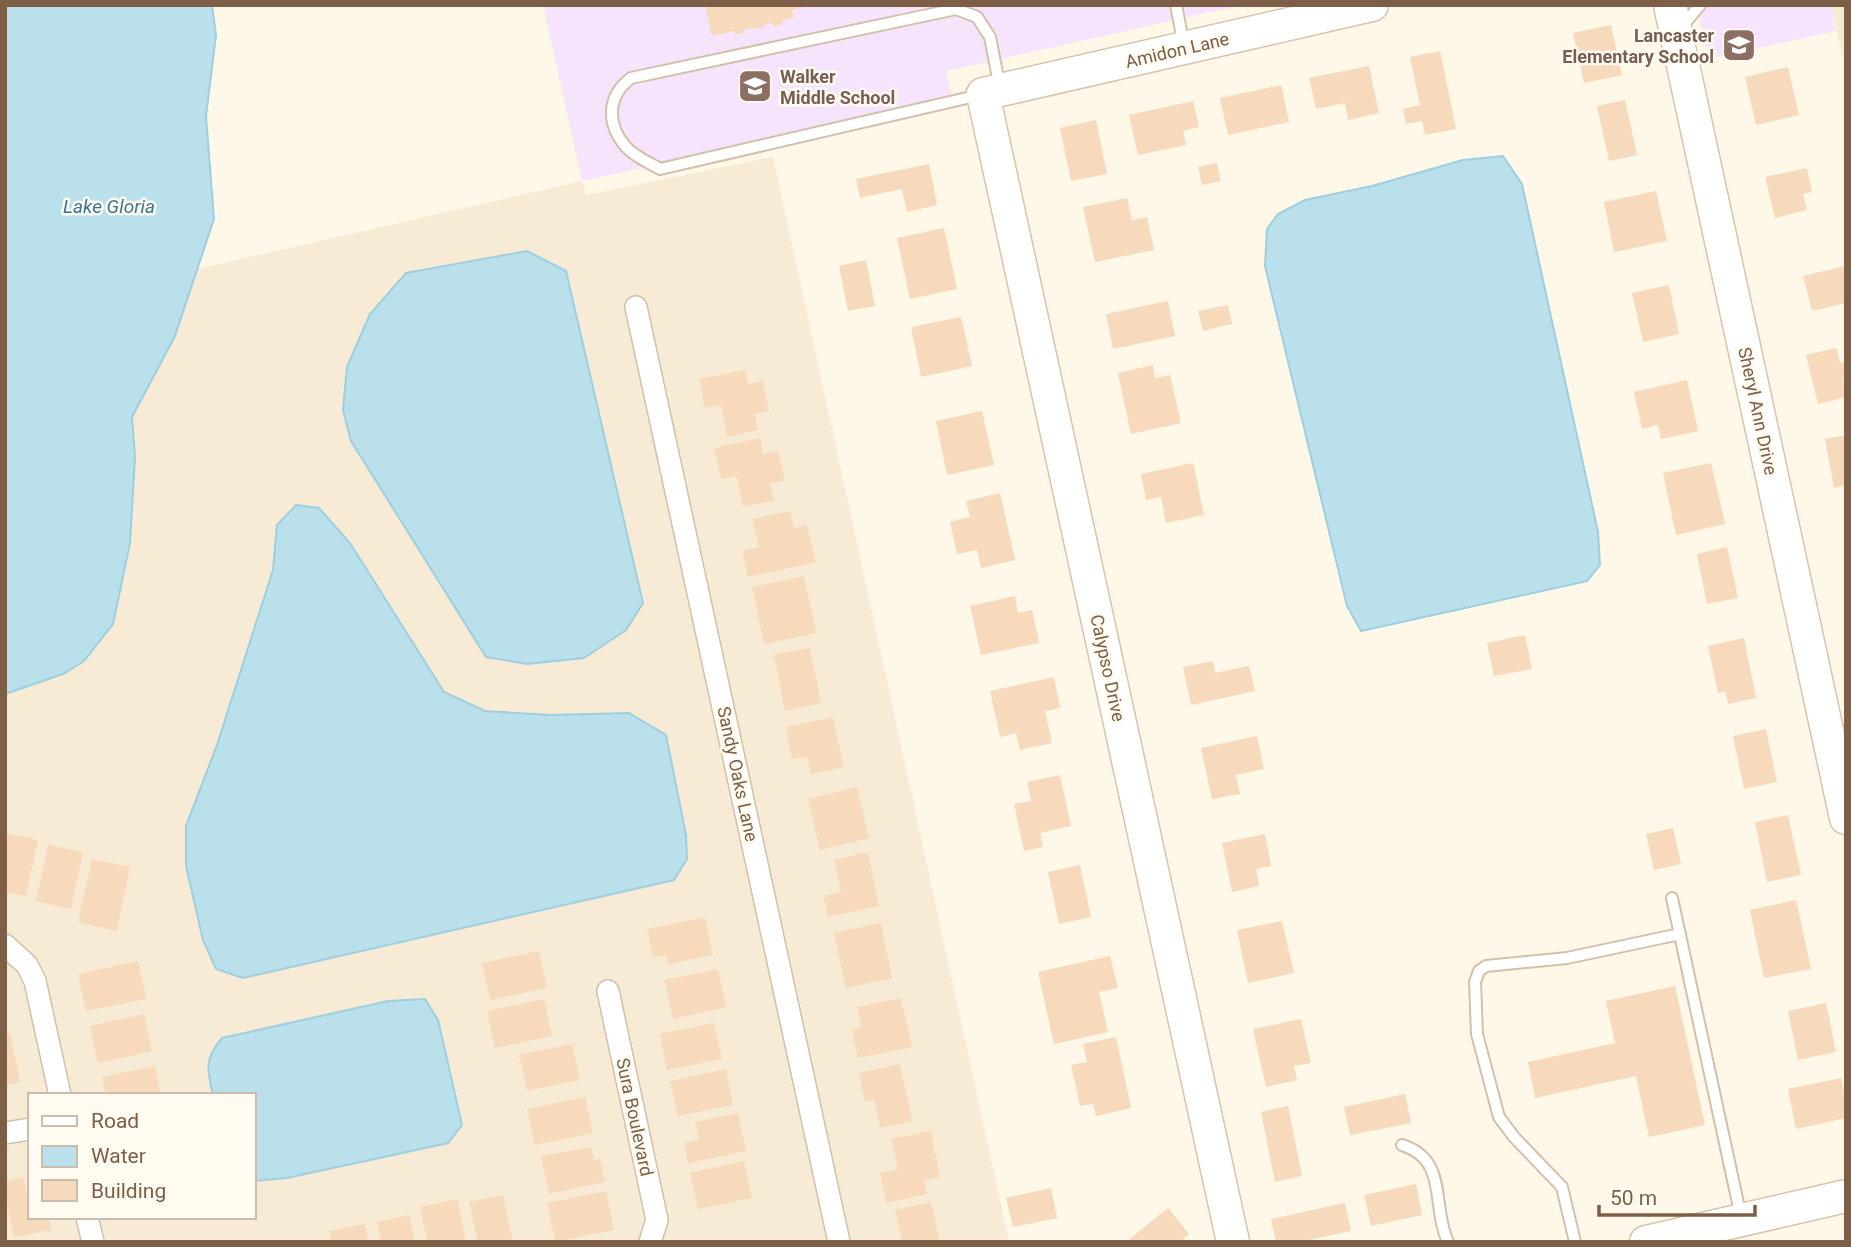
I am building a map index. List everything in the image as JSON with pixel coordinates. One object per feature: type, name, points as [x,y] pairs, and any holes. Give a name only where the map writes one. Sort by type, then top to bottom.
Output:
[{"type":"street","name":"Amidon Lane","points":[[992,93],[1372,5]]},
{"type":"street","name":"Sheryl Ann Drive","points":[[1673,19],[1846,817]]},
{"type":"street","name":"Calypso Drive","points":[[992,93],[1233,1242]]},
{"type":"street","name":"Sandy Oaks Lane","points":[[636,307],[839,1242]]},
{"type":"street","points":[[5,945],[22,960],[35,981],[60,1093]]},
{"type":"street","name":"Sura Boulevard","points":[[608,991],[657,1220],[650,1242]]},
{"type":"street","points":[[5,1133],[28,1129]]},
{"type":"street","points":[[1655,1241],[1711,1235],[1742,1220],[1846,1196]]},
{"type":"street","points":[[87,1219],[93,1242]]},
{"type":"lane","points":[[1175,5],[1185,48]]},
{"type":"lane","points":[[1673,19],[1700,5]]},
{"type":"lane","points":[[956,9],[977,17],[990,37],[992,93],[660,169],[626,147],[615,130],[611,103],[619,86],[631,78],[956,9]]},
{"type":"lane","points":[[1672,898],[1742,1220]]},
{"type":"lane","points":[[1575,1242],[1562,1187],[1514,1137],[1499,1117],[1477,1034],[1475,982],[1479,971],[1486,966],[1567,958],[1680,934]]},
{"type":"lane","points":[[1402,1144],[1416,1149],[1430,1166],[1436,1182],[1442,1225],[1448,1242]]},
{"type":"shaded area","name":"Walker Middle School","points":[[543,5],[1242,5],[946,71],[953,101],[582,181]]},
{"type":"shaded area","name":"Lancaster Elementary School","points":[[1696,5],[1831,5],[1836,31],[1709,59]]},
{"type":"shaded area","points":[[1831,5],[1846,5],[1846,73]]},
{"type":"shaded area","points":[[773,157],[1009,1242],[5,1242],[5,313],[582,181],[586,195]]},
{"type":"water","name":"Lake Gloria","points":[[5,5],[212,5],[216,35],[206,116],[214,219],[175,336],[132,417],[135,457],[130,543],[113,624],[84,661],[63,674],[5,694]]},
{"type":"water","points":[[1503,156],[1522,184],[1598,532],[1600,565],[1587,581],[1361,631],[1347,606],[1265,266],[1267,229],[1278,214],[1305,200],[1372,186],[1463,160]]},
{"type":"water","points":[[527,251],[566,271],[643,603],[626,630],[584,658],[527,664],[486,657],[351,441],[343,410],[347,367],[370,314],[406,273]]},
{"type":"water","points":[[296,505],[319,508],[350,543],[444,692],[485,711],[550,715],[629,713],[666,735],[686,835],[687,859],[674,880],[243,978],[216,969],[203,940],[186,866],[186,826],[217,745],[273,570],[277,525]]},
{"type":"water","points":[[425,999],[438,1020],[462,1125],[448,1143],[287,1178],[256,1181],[256,1093],[213,1093],[208,1071],[216,1045],[222,1038],[388,1001]]},
{"type":"building","points":[[705,5],[808,6],[792,10],[794,18],[782,20],[783,24],[773,26],[772,23],[763,25],[764,28],[744,29],[745,32],[735,35],[734,31],[712,36]]},
{"type":"building","points":[[1611,25],[1622,75],[1584,83],[1573,33]]},
{"type":"building","points":[[1440,51],[1456,129],[1425,135],[1422,121],[1406,124],[1403,109],[1420,105],[1410,57]]},
{"type":"building","points":[[1369,66],[1379,113],[1348,120],[1345,103],[1316,109],[1309,78]]},
{"type":"building","points":[[1788,67],[1799,115],[1756,125],[1745,77]]},
{"type":"building","points":[[1281,85],[1289,122],[1228,135],[1220,98]]},
{"type":"building","points":[[1625,100],[1637,155],[1609,161],[1597,106]]},
{"type":"building","points":[[1193,101],[1199,127],[1183,131],[1186,145],[1138,155],[1129,115]]},
{"type":"building","points":[[1096,120],[1107,174],[1071,181],[1060,128]]},
{"type":"building","points":[[1217,163],[1221,181],[1202,185],[1198,167]]},
{"type":"building","points":[[929,164],[937,205],[907,212],[902,189],[860,198],[856,179]]},
{"type":"building","points":[[1807,168],[1812,192],[1803,194],[1807,210],[1775,218],[1765,177]]},
{"type":"building","points":[[1656,191],[1667,241],[1614,252],[1604,202]]},
{"type":"building","points":[[1127,198],[1132,220],[1147,217],[1154,250],[1095,262],[1083,207]]},
{"type":"building","points":[[944,228],[957,289],[910,299],[897,238]]},
{"type":"building","points":[[866,260],[875,306],[848,311],[839,266]]},
{"type":"building","points":[[1845,266],[1846,303],[1812,311],[1803,276]]},
{"type":"building","points":[[1669,285],[1679,334],[1643,342],[1632,293]]},
{"type":"building","points":[[1168,301],[1175,336],[1113,349],[1106,314]]},
{"type":"building","points":[[1228,305],[1232,324],[1203,331],[1198,311]]},
{"type":"building","points":[[961,317],[972,366],[921,377],[911,327]]},
{"type":"building","points":[[1836,348],[1840,363],[1846,362],[1846,379],[1843,380],[1846,397],[1818,404],[1806,355]]},
{"type":"building","points":[[1153,365],[1155,378],[1170,375],[1181,423],[1131,434],[1118,373]]},
{"type":"building","points":[[745,370],[748,384],[763,381],[769,411],[755,414],[758,430],[727,437],[721,405],[705,408],[699,379]]},
{"type":"building","points":[[1687,380],[1698,431],[1661,439],[1658,425],[1642,429],[1634,392]]},
{"type":"building","points":[[982,411],[994,465],[947,475],[936,421]]},
{"type":"building","points":[[1846,435],[1846,485],[1834,488],[1825,439]]},
{"type":"building","points":[[760,438],[763,454],[778,450],[785,480],[770,484],[774,500],[743,507],[736,476],[721,479],[714,448]]},
{"type":"building","points":[[1193,463],[1204,515],[1166,523],[1161,497],[1146,500],[1141,474]]},
{"type":"building","points":[[1711,463],[1725,524],[1676,535],[1663,473]]},
{"type":"building","points":[[1000,493],[1015,560],[981,568],[977,550],[957,554],[950,522],[970,517],[966,501]]},
{"type":"building","points":[[790,511],[794,528],[807,525],[816,562],[748,577],[742,551],[759,547],[752,519]]},
{"type":"building","points":[[1727,547],[1738,598],[1707,604],[1697,554]]},
{"type":"building","points":[[804,576],[816,633],[764,644],[752,587]]},
{"type":"building","points":[[1015,596],[1018,613],[1032,610],[1039,643],[981,655],[970,606]]},
{"type":"building","points":[[1525,635],[1532,669],[1494,676],[1487,643]]},
{"type":"building","points":[[1744,638],[1756,698],[1728,704],[1725,691],[1718,693],[1708,646]]},
{"type":"building","points":[[810,648],[821,703],[785,711],[774,655]]},
{"type":"building","points":[[1213,661],[1215,673],[1249,666],[1255,691],[1191,705],[1183,667]]},
{"type":"building","points":[[1054,677],[1060,708],[1045,711],[1052,743],[1020,750],[1016,733],[1000,737],[990,691]]},
{"type":"building","points":[[833,717],[844,767],[811,774],[807,756],[792,759],[786,727]]},
{"type":"building","points":[[1766,729],[1777,782],[1744,789],[1733,736]]},
{"type":"building","points":[[1257,736],[1264,769],[1236,775],[1240,794],[1212,799],[1201,748]]},
{"type":"building","points":[[1060,775],[1071,826],[1040,833],[1043,847],[1024,851],[1014,804],[1031,801],[1027,782]]},
{"type":"building","points":[[857,787],[869,838],[820,850],[808,799]]},
{"type":"building","points":[[1788,815],[1801,875],[1767,882],[1755,822]]},
{"type":"building","points":[[1673,828],[1681,864],[1654,870],[1646,834]]},
{"type":"building","points":[[5,833],[38,840],[26,896],[5,892]]},
{"type":"building","points":[[1265,834],[1271,866],[1256,869],[1259,886],[1232,892],[1222,843]]},
{"type":"building","points":[[48,845],[83,852],[71,909],[36,901]]},
{"type":"building","points":[[868,852],[879,906],[828,917],[823,896],[841,892],[834,860]]},
{"type":"building","points":[[92,859],[130,867],[117,931],[78,922]]},
{"type":"building","points":[[1080,865],[1091,917],[1059,924],[1048,872]]},
{"type":"building","points":[[1796,900],[1811,969],[1764,978],[1750,910]]},
{"type":"building","points":[[705,917],[713,955],[668,964],[666,955],[653,957],[647,929]]},
{"type":"building","points":[[1282,921],[1294,973],[1248,983],[1237,930]]},
{"type":"building","points":[[881,923],[892,978],[846,988],[834,933]]},
{"type":"building","points":[[539,951],[547,988],[490,1000],[482,963]]},
{"type":"building","points":[[1110,956],[1118,988],[1099,992],[1108,1032],[1054,1044],[1038,972]]},
{"type":"building","points":[[138,961],[146,999],[86,1011],[78,974]]},
{"type":"building","points":[[718,969],[726,1007],[673,1019],[665,980]]},
{"type":"building","points":[[1675,986],[1705,1125],[1649,1137],[1636,1076],[1535,1098],[1528,1062],[1615,1043],[1606,1001]]},
{"type":"building","points":[[901,998],[912,1047],[858,1058],[852,1030],[862,1027],[857,1007]]},
{"type":"building","points":[[544,999],[552,1036],[495,1048],[487,1011]]},
{"type":"building","points":[[1826,1003],[1836,1052],[1798,1060],[1788,1011]]},
{"type":"building","points":[[144,1014],[152,1051],[98,1063],[90,1026]]},
{"type":"building","points":[[1301,1019],[1311,1063],[1294,1066],[1297,1080],[1266,1087],[1253,1029]]},
{"type":"building","points":[[714,1023],[722,1059],[667,1070],[660,1034]]},
{"type":"building","points":[[5,1028],[8,1034],[10,1033],[20,1082],[5,1085]]},
{"type":"building","points":[[1116,1037],[1131,1108],[1096,1116],[1093,1104],[1080,1106],[1071,1065],[1087,1062],[1083,1044]]},
{"type":"building","points":[[572,1044],[580,1080],[527,1091],[519,1055]]},
{"type":"building","points":[[900,1064],[912,1121],[880,1128],[874,1100],[865,1102],[859,1073]]},
{"type":"building","points":[[155,1066],[161,1093],[106,1093],[102,1077]]},
{"type":"building","points":[[726,1069],[733,1105],[678,1116],[670,1081]]},
{"type":"building","points":[[1841,1078],[1846,1118],[1796,1129],[1788,1089]]},
{"type":"building","points":[[1405,1094],[1411,1123],[1350,1135],[1344,1107]]},
{"type":"building","points":[[585,1097],[593,1133],[535,1145],[527,1109]]},
{"type":"building","points":[[1288,1106],[1302,1176],[1275,1182],[1261,1112]]},
{"type":"building","points":[[738,1113],[746,1151],[688,1163],[684,1143],[699,1140],[695,1122]]},
{"type":"building","points":[[931,1131],[940,1177],[924,1180],[927,1194],[886,1203],[880,1173],[898,1169],[891,1139]]},
{"type":"building","points":[[591,1147],[594,1160],[600,1159],[605,1182],[549,1194],[541,1156]]},
{"type":"building","points":[[744,1161],[752,1198],[698,1209],[690,1173]]},
{"type":"building","points":[[23,1177],[28,1193],[28,1219],[49,1219],[51,1230],[14,1237],[5,1195],[5,1181]]},
{"type":"building","points":[[1416,1184],[1422,1215],[1371,1226],[1364,1195]]},
{"type":"building","points":[[1051,1188],[1057,1218],[1013,1227],[1006,1198]]},
{"type":"building","points":[[606,1191],[614,1230],[555,1242],[547,1203]]},
{"type":"building","points":[[503,1195],[513,1242],[478,1242],[469,1202]]},
{"type":"building","points":[[457,1199],[466,1242],[427,1242],[420,1207]]},
{"type":"building","points":[[931,1202],[940,1242],[902,1242],[895,1210]]},
{"type":"building","points":[[1345,1203],[1351,1231],[1299,1242],[1276,1242],[1271,1219]]},
{"type":"building","points":[[1168,1208],[1189,1234],[1180,1242],[1126,1242]]},
{"type":"building","points":[[409,1215],[415,1242],[381,1242],[377,1222]]},
{"type":"building","points":[[365,1224],[368,1242],[331,1242],[329,1231]]},
{"type":"place","name":"Lancaster Elementary School","points":[[1739,45]]},
{"type":"place","name":"Walker Middle School","points":[[755,86]]}]
